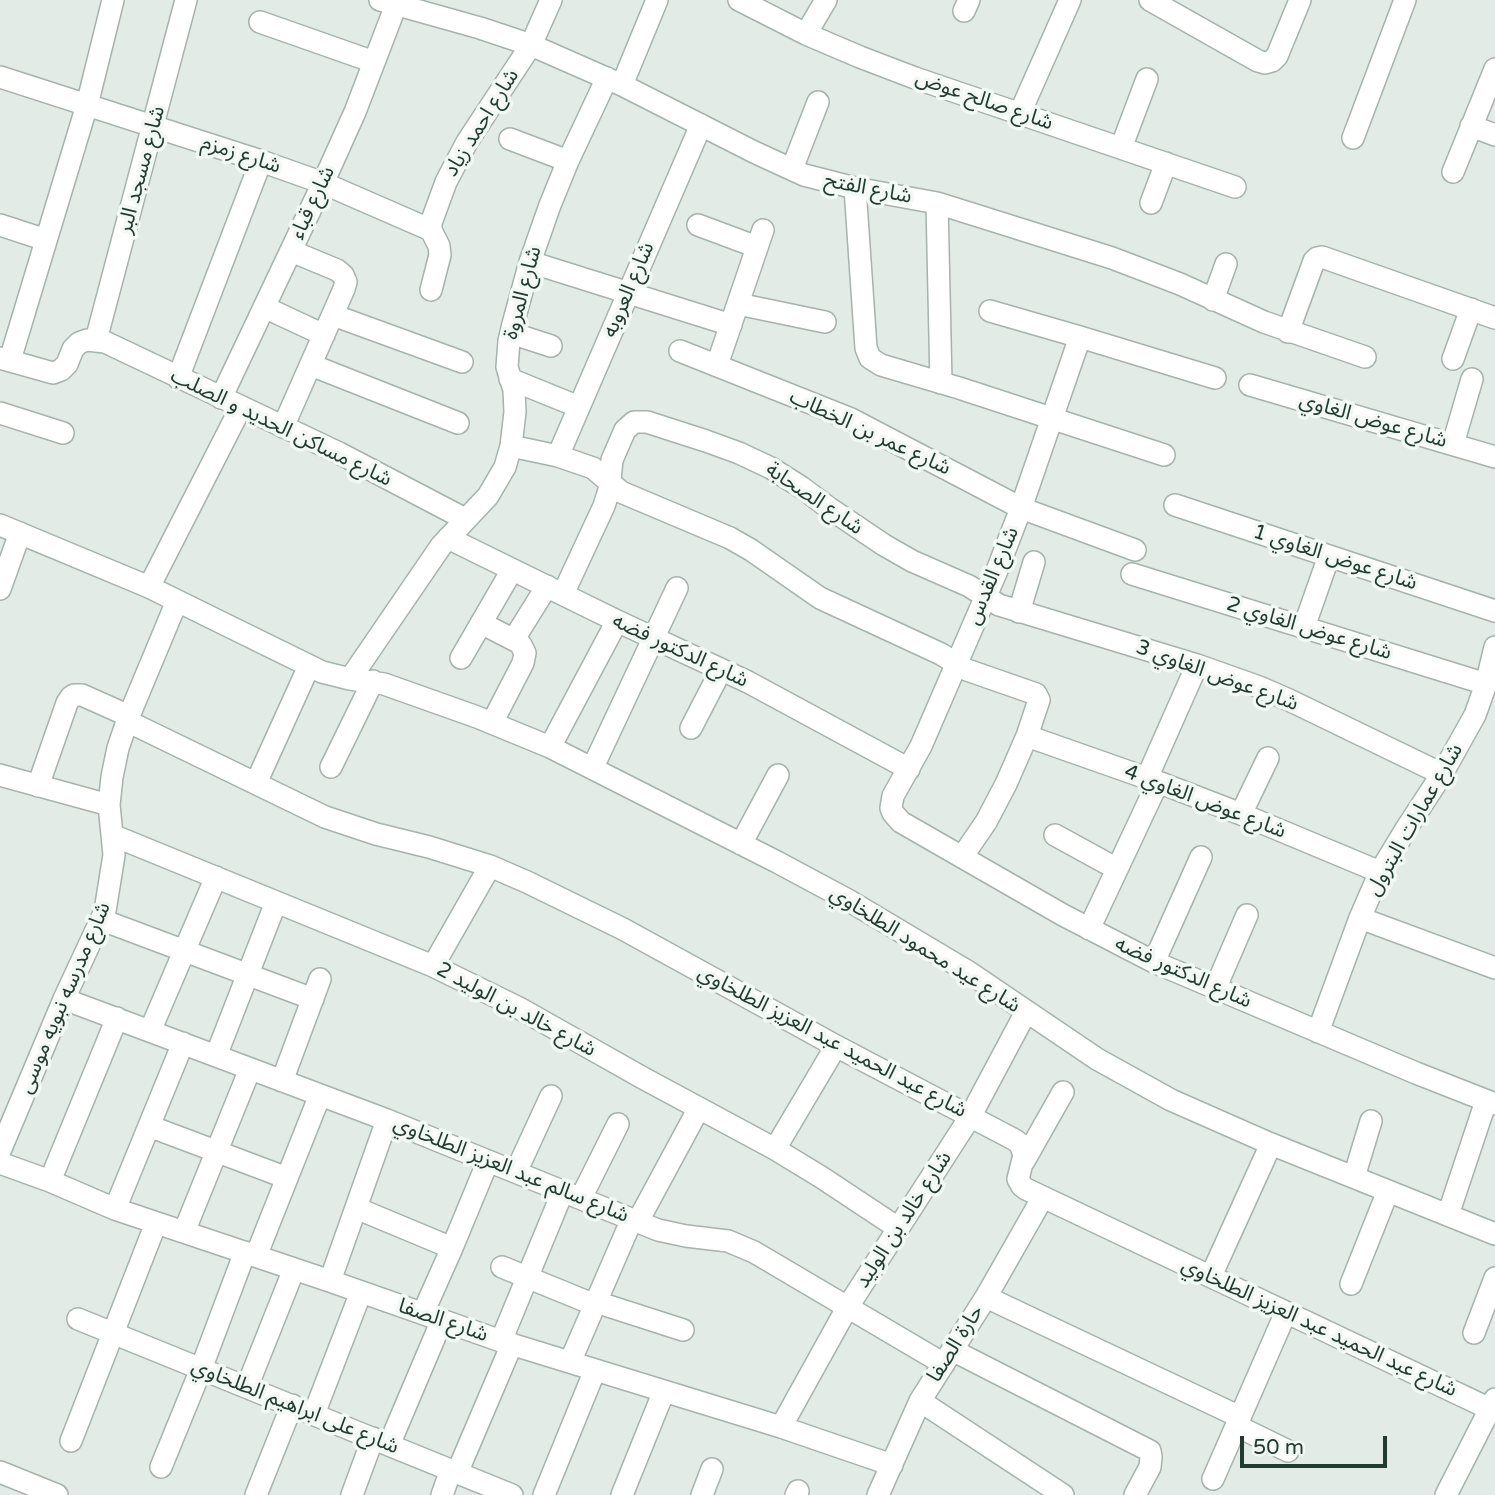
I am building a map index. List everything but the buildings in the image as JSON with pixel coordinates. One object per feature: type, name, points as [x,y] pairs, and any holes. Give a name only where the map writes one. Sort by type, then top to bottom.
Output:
[{"type":"street","points":[[96,341],[79,343],[73,349],[67,365],[53,373],[5,359],[46,240],[87,105],[113,0]]},
{"type":"street","name":"شارع مسجد البر","points":[[96,341],[186,0]]},
{"type":"street","name":"شارع احمد زياد","points":[[431,290],[440,255],[439,246],[431,230],[438,202],[456,160],[531,45],[551,0]]},
{"type":"street","name":"شارع المروة","points":[[350,679],[427,565],[448,538],[488,496],[505,467],[511,446],[515,401],[507,367],[507,353],[530,262],[568,161],[657,0]]},
{"type":"street","name":"شارع صالح عوض","points":[[740,0],[806,34],[906,74],[1235,187]]},
{"type":"street","points":[[806,34],[826,0]]},
{"type":"street","points":[[1020,113],[1070,0]]},
{"type":"street","points":[[1159,2],[1265,63],[1277,57],[1281,50],[1300,0]]},
{"type":"street","points":[[1353,138],[1400,1]]},
{"type":"street","name":"شارع الفتح","points":[[388,2],[531,45],[614,81],[792,169],[829,182],[937,203],[1112,258],[1287,332],[1365,357]]},
{"type":"street","name":"شارع قباء","points":[[221,398],[355,112],[374,62],[388,2]]},
{"type":"street","points":[[260,22],[374,62]]},
{"type":"street","points":[[1453,172],[1495,69]]},
{"type":"street","name":"شارع زمزم","points":[[0,77],[261,161],[431,230]]},
{"type":"street","points":[[1121,148],[1147,79]]},
{"type":"street","points":[[792,169],[818,102]]},
{"type":"street","name":"شارع العروبه","points":[[558,456],[701,125]]},
{"type":"street","points":[[1471,126],[1495,135]]},
{"type":"street","points":[[510,139],[568,161]]},
{"type":"street","points":[[178,377],[261,161]]},
{"type":"street","points":[[1151,203],[1166,163]]},
{"type":"street","points":[[855,188],[866,348],[870,358],[881,365],[1164,455]]},
{"type":"street","points":[[937,203],[942,383]]},
{"type":"street","points":[[0,225],[46,240]]},
{"type":"street","points":[[698,225],[760,239],[717,365]]},
{"type":"street","points":[[283,427],[346,286],[343,275],[291,251]]},
{"type":"street","points":[[1287,332],[1314,261],[1322,257],[1495,318]]},
{"type":"street","points":[[530,262],[731,325]]},
{"type":"street","points":[[1213,300],[1226,264]]},
{"type":"street","points":[[738,304],[825,322]]},
{"type":"street","points":[[264,307],[324,335]]},
{"type":"street","points":[[1453,359],[1471,309]]},
{"type":"street","points":[[990,311],[1215,379]]},
{"type":"street","points":[[333,315],[462,362]]},
{"type":"street","points":[[511,333],[551,346]]},
{"type":"street","name":"شارع القدس","points":[[891,808],[893,796],[921,746],[986,596],[1021,508],[1080,337]]},
{"type":"street","name":"شارع مساكن الحديد و الصلب","points":[[96,341],[339,453],[465,519]]},
{"type":"street","name":"شارع عمر بن الخطاب","points":[[680,351],[851,419],[1021,508],[1135,550]]},
{"type":"street","points":[[311,365],[457,423]]},
{"type":"street","points":[[510,379],[579,407]]},
{"type":"street","points":[[1452,444],[1472,379]]},
{"type":"street","name":"شارع عوض الغاوي","points":[[1250,385],[1495,457]]},
{"type":"street","points":[[149,587],[241,407]]},
{"type":"street","points":[[0,414],[63,433]]},
{"type":"street","name":"شارع الصحابة","points":[[609,481],[612,460],[625,430],[634,422],[647,422],[739,453],[760,463],[801,487],[884,545],[986,596]]},
{"type":"street","points":[[511,446],[558,456],[593,468],[621,492],[730,538],[751,550],[820,598],[941,654],[967,670],[1038,695],[1039,700],[1027,736],[1006,785],[962,857]]},
{"type":"street","points":[[514,639],[555,590],[601,514],[609,481]]},
{"type":"street","name":"شارع عوض الغاوي 1","points":[[1175,505],[1495,611]]},
{"type":"street","points":[[0,589],[10,529],[149,587],[322,672],[350,679]]},
{"type":"street","name":"شارع الدكتور فضه","points":[[448,538],[779,699],[909,769]]},
{"type":"street","points":[[1304,627],[1329,556]]},
{"type":"street","points":[[1019,612],[1034,562]]},
{"type":"street","points":[[461,658],[512,570]]},
{"type":"street","name":"شارع عوض الغاوي 2","points":[[1132,574],[1486,684]]},
{"type":"street","points":[[593,767],[677,587]]},
{"type":"street","name":"شارع عوض الغاوي 3","points":[[986,596],[999,605],[1019,612],[1197,665],[1289,700],[1442,774]]},
{"type":"street","name":"شارع مدرسه نبويه موسى","points":[[0,1151],[84,953],[106,911],[114,855],[110,805],[118,748],[177,601]]},
{"type":"street","points":[[550,747],[617,621]]},
{"type":"street","points":[[481,623],[514,639],[524,649],[525,658],[492,723]]},
{"type":"street","name":"شارع عمارات البترول","points":[[1318,1032],[1360,918],[1380,873],[1442,774],[1475,715],[1495,647]]},
{"type":"street","points":[[1089,929],[1117,869],[1197,665]]},
{"type":"street","points":[[256,783],[309,666]]},
{"type":"street","points":[[691,728],[721,670]]},
{"type":"street","name":"شارع عيد محمود الطلخاوي","points":[[350,679],[373,681],[492,723],[593,767],[892,925],[967,971],[1097,1059],[1171,1100],[1495,1234]]},
{"type":"street","points":[[331,767],[373,681]]},
{"type":"street","name":"شارع عبد الحميد عبد العزيز الطلخاوي","points":[[38,786],[66,703],[74,695],[82,695],[325,817],[490,866],[623,929],[1020,1144],[1024,1161],[1018,1174],[1020,1183],[1026,1189],[1286,1312],[1492,1404]]},
{"type":"street","name":"شارع عوض الغاوي 4","points":[[1027,736],[1241,814],[1380,873]]},
{"type":"street","points":[[1241,814],[1268,758]]},
{"type":"street","points":[[0,775],[110,805]]},
{"type":"street","points":[[741,844],[778,775]]},
{"type":"street","name":"شارع الدكتور فضه","points":[[891,808],[901,822],[1089,929],[1154,962],[1491,1102]]},
{"type":"street","name":"شارع خالد بن الوليد 2","points":[[112,835],[433,966],[519,1008],[775,1149],[898,1228]]},
{"type":"street","points":[[1055,835],[1117,869]]},
{"type":"street","points":[[1154,962],[1202,857]]},
{"type":"street","points":[[433,966],[490,866]]},
{"type":"street","points":[[150,1031],[216,877]]},
{"type":"street","points":[[216,1056],[276,902]]},
{"type":"street","points":[[1215,989],[1247,915]]},
{"type":"street","points":[[1360,918],[1495,968]]},
{"type":"street","points":[[102,920],[248,975],[317,989],[282,1081]]},
{"type":"street","name":"شارع سالم عبد العزيز الطلخاوي","points":[[64,999],[387,1120],[658,1230],[728,1241],[754,1252],[847,1308],[1150,1451],[1150,1467],[1135,1495]]},
{"type":"street","name":"شارع خالد بن الوليد","points":[[781,1427],[847,1308],[970,1117],[1026,1012]]},
{"type":"street","points":[[50,1181],[117,1018]]},
{"type":"street","points":[[115,1209],[183,1043]]},
{"type":"street","points":[[775,1149],[836,1046]]},
{"type":"street","points":[[184,1232],[250,1069]]},
{"type":"street","points":[[1024,1161],[1063,1092]]},
{"type":"street","points":[[161,1466],[250,1254],[287,1178],[320,1095]]},
{"type":"street","points":[[516,1172],[551,1096]]},
{"type":"street","points":[[1448,1215],[1491,1102]]},
{"type":"street","points":[[570,1362],[635,1220],[699,1108]]},
{"type":"street","points":[[330,1281],[387,1120]]},
{"type":"street","points":[[1354,1177],[1371,1121]]},
{"type":"street","points":[[442,1495],[507,1343],[527,1278],[572,1194],[618,1124]]},
{"type":"street","points":[[149,1126],[287,1178]]},
{"type":"street","points":[[1211,1276],[1272,1144]]},
{"type":"street","points":[[352,1495],[381,1442],[433,1317],[452,1248],[488,1161]]},
{"type":"street","name":"شارع الصفا","points":[[0,1163],[115,1209],[507,1343],[781,1427],[892,1465]]},
{"type":"street","points":[[1351,1284],[1388,1191]]},
{"type":"street","name":"حارة الصفا","points":[[878,1495],[920,1401],[986,1297],[1043,1196]]},
{"type":"street","points":[[356,1209],[452,1248]]},
{"type":"street","points":[[71,1441],[156,1223]]},
{"type":"street","points":[[502,1267],[596,1303],[683,1330]]},
{"type":"street","points":[[247,1387],[294,1269]]},
{"type":"street","points":[[1474,1333],[1495,1278]]},
{"type":"street","points":[[314,1414],[361,1292]]},
{"type":"street","points":[[986,1297],[1238,1422],[1288,1451]]},
{"type":"street","points":[[1213,1479],[1286,1312]]},
{"type":"street","name":"شارع على ابراهيم الطلخاوي","points":[[78,1319],[512,1495]]},
{"type":"street","points":[[544,1495],[595,1370]]},
{"type":"street","points":[[622,1495],[664,1391]]},
{"type":"street","points":[[920,1401],[1063,1495]]},
{"type":"street","points":[[1446,1495],[1492,1404]]},
{"type":"street","points":[[256,1495],[292,1405]]},
{"type":"street","points":[[702,1495],[712,1469]]},
{"type":"street","points":[[0,1472],[57,1495]]}]
